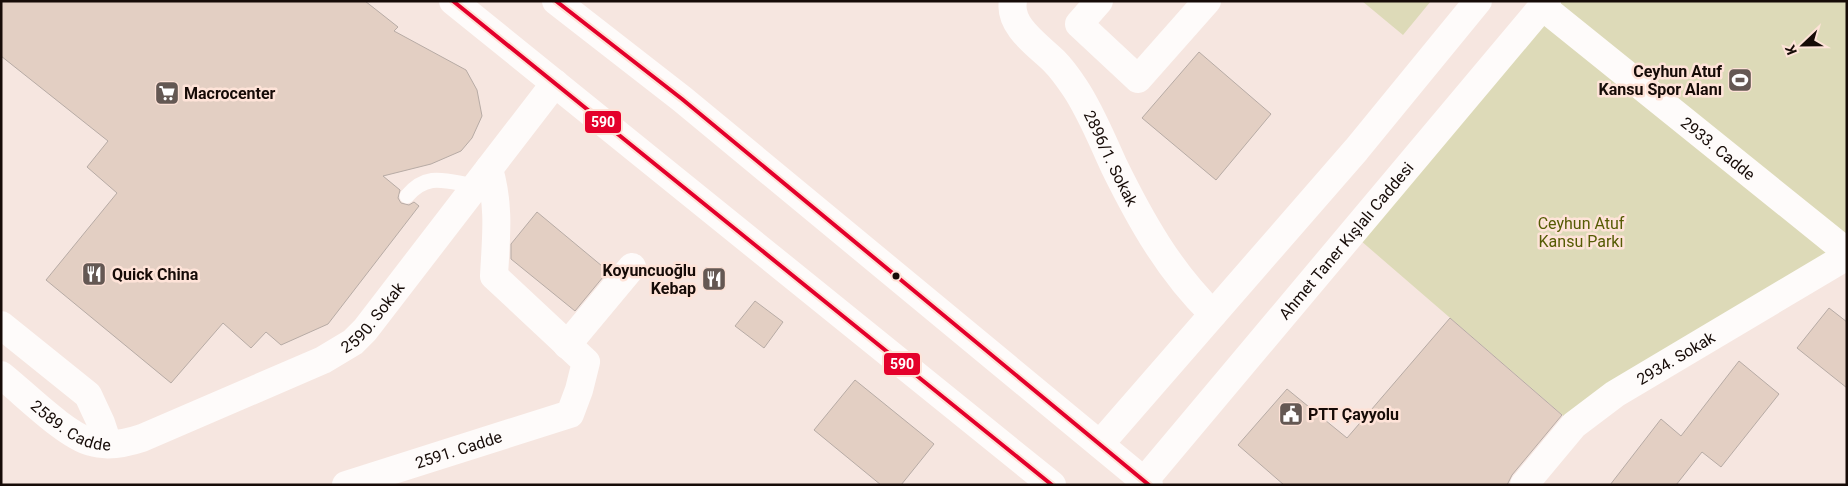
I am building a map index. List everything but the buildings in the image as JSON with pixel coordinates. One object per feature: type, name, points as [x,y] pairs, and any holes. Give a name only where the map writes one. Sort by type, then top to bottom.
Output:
[{"type":"street","points":[[453,1],[1052,485]]},
{"type":"street","points":[[556,1],[592,31],[682,99],[1147,483]]},
{"type":"street","name":"2896/1. Sokak","points":[[1013,1],[1014,17],[1020,26],[1056,63],[1081,96],[1133,203],[1169,264],[1190,291],[1212,314]]},
{"type":"street","points":[[1099,1],[1079,24],[1138,79],[1206,1]]},
{"type":"street","points":[[1100,444],[1356,150],[1478,1]]},
{"type":"street","name":"2933. Cadde","points":[[1542,3],[1847,254]]},
{"type":"street","name":"Ahmet Taner Kışlalı Caddesi","points":[[1147,483],[1542,3]]},
{"type":"street","name":"2590. Sokak","points":[[108,444],[142,438],[308,368],[352,342],[365,330],[555,83]]},
{"type":"street","points":[[483,178],[494,186],[497,210],[494,276],[567,345],[632,267]]},
{"type":"street","name":"2934. Sokak","points":[[1524,485],[1574,425],[1594,409],[1615,394],[1847,254]]},
{"type":"street","name":"2589. Cadde","points":[[1,325],[88,395],[97,413],[108,444],[93,443],[71,433],[1,375]]},
{"type":"street","name":"2591. Cadde","points":[[346,485],[570,414],[580,390],[586,362],[567,345]]},
{"type":"lane","points":[[407,196],[416,186],[426,181],[483,178]]},
{"type":"green space","points":[[1362,1],[1431,1],[1403,35]]},
{"type":"green space","name":"Ceyhun Atuf Kansu Parkı","points":[[1547,1],[1847,1],[1847,256],[1574,425],[1353,234]]},
{"type":"transit line","name":"590","points":[[453,1],[1052,485]]},
{"type":"transit line","name":"590","points":[[556,1],[682,99],[1149,485]]},
{"type":"place","name":"Ceyhun Atuf Kansu Spor Alanı","points":[[1740,80]]},
{"type":"place","name":"Macrocenter","points":[[167,93]]},
{"type":"place","name":"Quick China","points":[[94,274]]},
{"type":"place","name":"Koyuncuoğlu Kebap","points":[[714,279]]},
{"type":"place","name":"PTT Çayyolu","points":[[1291,414]]}]
